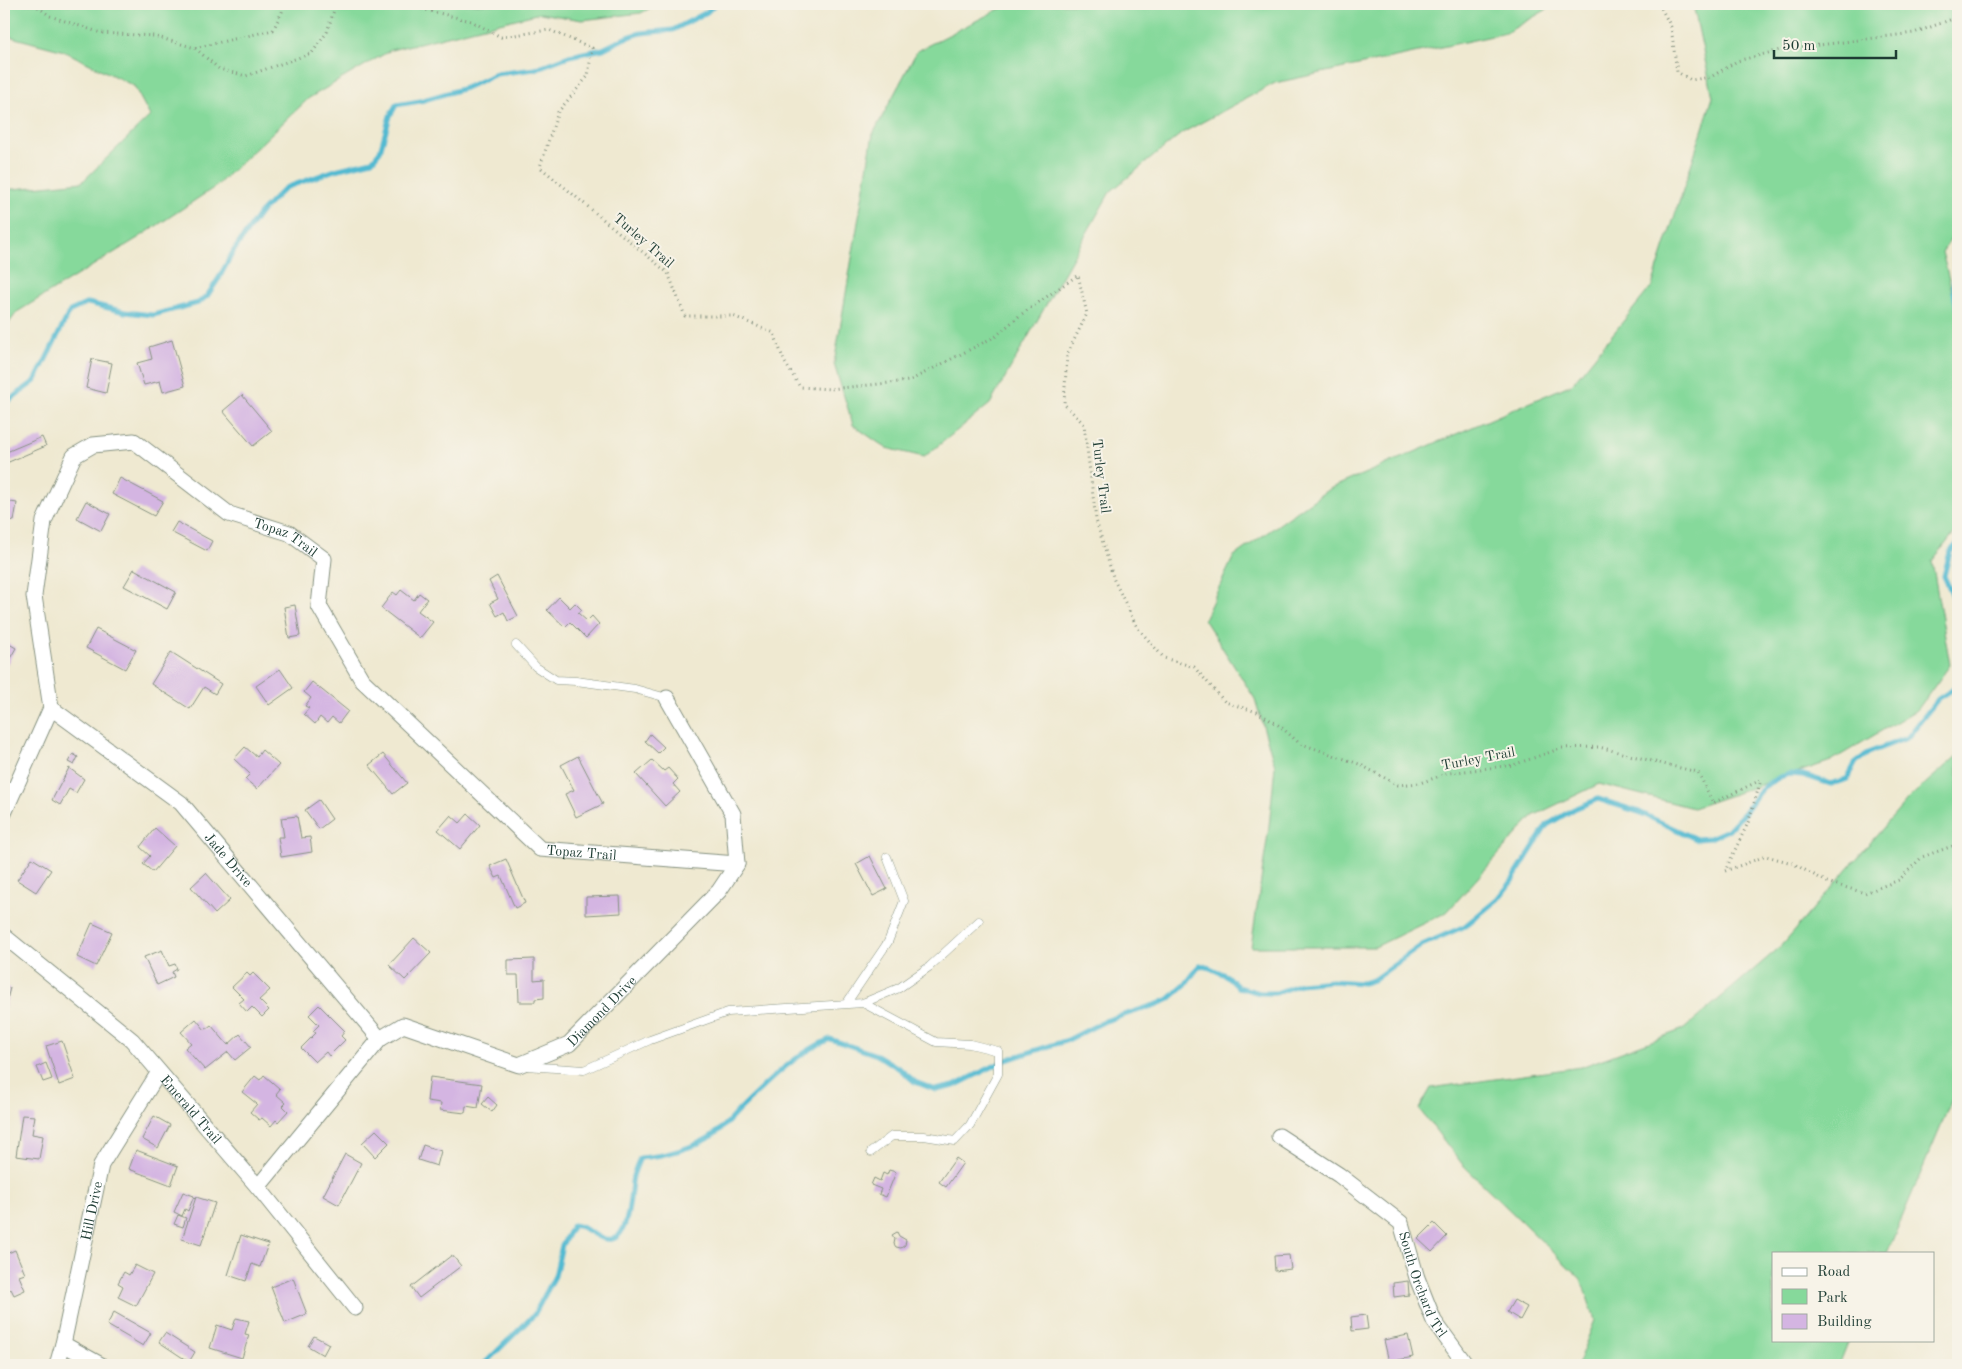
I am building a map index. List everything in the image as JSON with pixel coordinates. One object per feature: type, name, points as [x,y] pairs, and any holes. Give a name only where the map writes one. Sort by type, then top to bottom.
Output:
[{"type":"street","name":"Topaz Trail","points":[[51,708],[34,596],[44,521],[74,456],[93,445],[134,441],[229,514],[289,533],[324,559],[319,606],[362,680],[540,849],[737,864]]},
{"type":"street","points":[[667,698],[733,814],[737,864]]},
{"type":"street","points":[[4,813],[51,708]]},
{"type":"street","name":"Jade Drive","points":[[51,708],[181,802],[380,1039]]},
{"type":"street","name":"Diamond Drive","points":[[519,1066],[569,1044],[719,891],[737,864]]},
{"type":"street","name":"Emerald Trail","points":[[4,936],[132,1040],[258,1187],[355,1308]]},
{"type":"street","points":[[258,1187],[380,1039],[402,1026],[519,1066]]},
{"type":"street","name":"Hill Drive","points":[[57,1365],[101,1166],[159,1072]]},
{"type":"street","name":"South Orchard Trl","points":[[1280,1136],[1339,1175],[1401,1223],[1417,1278],[1434,1321],[1466,1365]]},
{"type":"street","points":[[63,1344],[101,1365]]},
{"type":"lane","points":[[516,645],[536,667],[556,680],[635,689],[667,698]]},
{"type":"lane","points":[[846,1004],[888,942],[904,901],[887,856]]},
{"type":"lane","points":[[519,1066],[584,1070],[650,1040],[728,1012],[862,1002],[899,988],[929,966],[979,921]]},
{"type":"lane","points":[[862,1002],[936,1042],[970,1044],[998,1051],[998,1074],[970,1125],[955,1141],[924,1136],[892,1136],[872,1152]]},
{"type":"path","points":[[34,4],[50,16],[101,34],[154,36],[196,48],[219,69],[246,76],[312,53],[327,32],[336,4]]},
{"type":"path","points":[[196,48],[273,30],[284,4]]},
{"type":"path","name":"Turley Trail","points":[[402,4],[471,21],[501,36],[549,30],[592,48],[588,76],[558,112],[540,167],[668,273],[685,316],[733,316],[774,332],[784,361],[800,387],[830,389],[909,381],[996,336],[1019,316],[1078,276],[1087,314],[1067,354],[1064,404],[1084,424],[1096,520],[1114,580],[1137,627],[1164,658],[1194,667],[1224,702],[1256,712],[1280,726],[1299,743],[1359,764],[1398,786],[1420,783],[1449,773],[1513,765],[1562,748],[1580,747],[1599,747],[1698,772],[1713,802],[1762,780],[1748,823],[1724,871],[1766,856],[1792,863],[1827,882],[1865,893],[1899,880],[1922,857],[1958,844]]},
{"type":"path","points":[[1658,4],[1671,27],[1677,72],[1691,80],[1711,77],[1737,61],[1780,50],[1914,33],[1958,17]]},
{"type":"green space","points":[[4,4],[658,4],[641,13],[582,20],[540,13],[391,50],[309,98],[215,187],[138,238],[17,312],[4,330],[4,190],[82,182],[150,116],[134,86],[64,51],[4,35]]},
{"type":"green space","points":[[1009,4],[1556,4],[1506,33],[1275,83],[1182,133],[1110,192],[990,404],[924,457],[886,448],[853,425],[834,364],[873,134],[917,51]]},
{"type":"green space","points":[[1693,4],[1958,4],[1958,229],[1942,252],[1958,315],[1958,528],[1932,561],[1950,665],[1918,709],[1831,761],[1693,808],[1599,784],[1533,816],[1447,912],[1375,947],[1251,947],[1269,827],[1275,766],[1255,699],[1204,619],[1234,556],[1329,489],[1572,384],[1652,286],[1713,97]]},
{"type":"green space","points":[[1958,755],[1958,1085],[1887,1252],[1772,1252],[1772,1342],[1848,1342],[1839,1365],[1577,1365],[1595,1320],[1581,1279],[1463,1165],[1419,1109],[1431,1088],[1581,1067],[1684,1029],[1779,948],[1910,797]]},
{"type":"building","points":[[172,340],[185,386],[163,392],[160,381],[144,385],[137,363],[152,359],[149,347]]},
{"type":"building","points":[[92,359],[112,363],[106,393],[86,388]]},
{"type":"building","points":[[242,395],[272,431],[253,446],[223,411]]},
{"type":"building","points":[[42,437],[46,446],[4,464],[4,453]]},
{"type":"building","points":[[120,478],[163,501],[154,516],[112,494]]},
{"type":"building","points":[[4,501],[17,503],[14,521],[4,519]]},
{"type":"building","points":[[86,501],[110,514],[101,531],[77,518]]},
{"type":"building","points":[[177,522],[212,541],[207,551],[171,532]]},
{"type":"building","points":[[134,569],[176,592],[167,609],[124,586]]},
{"type":"building","points":[[497,576],[518,616],[508,621],[504,612],[497,616],[490,603],[498,599],[489,581]]},
{"type":"building","points":[[401,590],[414,600],[419,593],[427,599],[418,611],[433,622],[420,638],[381,608],[393,592],[397,595]]},
{"type":"building","points":[[559,597],[570,608],[575,603],[582,610],[578,613],[587,621],[592,616],[599,624],[586,638],[570,622],[565,627],[547,610]]},
{"type":"building","points":[[295,605],[300,636],[289,638],[284,607]]},
{"type":"building","points":[[96,629],[136,650],[125,669],[86,648]]},
{"type":"building","points":[[4,641],[16,648],[4,669]]},
{"type":"building","points":[[171,652],[221,684],[215,694],[204,687],[190,709],[151,684]]},
{"type":"building","points":[[280,669],[293,688],[269,705],[256,686]]},
{"type":"building","points":[[312,682],[348,711],[339,723],[332,717],[327,723],[320,717],[315,724],[304,714],[309,708],[305,706],[311,698],[304,692]]},
{"type":"building","points":[[650,734],[664,747],[658,753],[645,741]]},
{"type":"building","points":[[245,747],[257,757],[262,750],[279,765],[257,789],[245,779],[250,774],[234,759]]},
{"type":"building","points":[[73,754],[78,757],[74,765],[68,762]]},
{"type":"building","points":[[383,754],[407,783],[393,794],[369,765]]},
{"type":"building","points":[[578,756],[603,804],[576,817],[565,794],[574,790],[561,765]]},
{"type":"building","points":[[652,760],[664,771],[668,768],[678,779],[673,784],[680,792],[665,806],[636,774]]},
{"type":"building","points":[[69,768],[84,779],[76,793],[69,789],[60,805],[52,800]]},
{"type":"building","points":[[319,800],[332,819],[319,829],[305,810]]},
{"type":"building","points":[[468,814],[480,825],[460,849],[438,830],[451,815],[460,823]]},
{"type":"building","points":[[297,816],[301,838],[310,837],[312,852],[281,857],[278,837],[284,837],[281,818]]},
{"type":"building","points":[[155,828],[175,846],[153,872],[143,864],[150,856],[140,847]]},
{"type":"building","points":[[870,856],[887,889],[873,896],[856,864]]},
{"type":"building","points":[[32,858],[51,870],[36,892],[17,880]]},
{"type":"building","points":[[506,859],[525,903],[515,908],[501,876],[496,878],[490,866]]},
{"type":"building","points":[[206,873],[230,900],[215,914],[191,887]]},
{"type":"building","points":[[620,896],[621,913],[586,915],[586,897]]},
{"type":"building","points":[[92,923],[112,932],[96,966],[77,957]]},
{"type":"building","points":[[414,938],[431,953],[405,980],[389,965]]},
{"type":"building","points":[[162,950],[169,966],[175,964],[177,969],[172,972],[174,977],[157,985],[144,957]]},
{"type":"building","points":[[534,959],[534,980],[544,979],[544,998],[535,999],[535,1002],[519,1002],[518,975],[508,975],[508,960]]},
{"type":"building","points":[[247,973],[250,976],[253,973],[270,990],[259,1000],[269,1010],[262,1017],[252,1007],[247,1012],[239,1003],[244,999],[232,987]]},
{"type":"building","points":[[4,981],[6,982],[5,987],[10,988],[5,1007],[4,1007]]},
{"type":"building","points":[[319,1005],[345,1031],[341,1036],[345,1040],[329,1056],[326,1052],[315,1062],[301,1048],[316,1033],[313,1031],[319,1025],[309,1015]]},
{"type":"building","points":[[196,1019],[205,1030],[211,1025],[228,1045],[240,1034],[251,1047],[235,1060],[228,1052],[205,1070],[185,1048],[191,1043],[181,1032]]},
{"type":"building","points":[[62,1041],[75,1079],[59,1085],[46,1046]]},
{"type":"building","points":[[46,1063],[52,1079],[43,1082],[37,1067]]},
{"type":"building","points":[[264,1075],[280,1089],[276,1094],[286,1103],[283,1106],[288,1111],[278,1122],[276,1120],[271,1126],[262,1118],[259,1120],[250,1112],[257,1104],[242,1092],[255,1076],[260,1080]]},
{"type":"building","points":[[430,1077],[482,1084],[478,1108],[466,1106],[465,1113],[440,1110],[441,1103],[427,1101]]},
{"type":"building","points":[[488,1097],[497,1105],[492,1112],[482,1104]]},
{"type":"building","points":[[22,1115],[35,1116],[32,1134],[43,1136],[39,1159],[16,1156]]},
{"type":"building","points":[[154,1116],[170,1125],[158,1148],[142,1139]]},
{"type":"building","points":[[376,1130],[389,1143],[375,1157],[362,1143]]},
{"type":"building","points":[[423,1145],[441,1151],[437,1166],[418,1160]]},
{"type":"building","points":[[136,1150],[178,1166],[171,1185],[129,1169]]},
{"type":"building","points":[[345,1154],[361,1163],[339,1205],[323,1196]]},
{"type":"building","points":[[956,1158],[963,1163],[946,1187],[939,1182]]},
{"type":"building","points":[[889,1170],[896,1172],[886,1197],[879,1194],[881,1189],[871,1185],[874,1178],[880,1181],[883,1173],[887,1175]]},
{"type":"building","points":[[183,1192],[194,1196],[188,1211],[185,1209],[182,1216],[174,1212]]},
{"type":"building","points":[[196,1197],[215,1203],[201,1245],[182,1239]]},
{"type":"building","points":[[178,1215],[186,1218],[183,1227],[174,1224]]},
{"type":"building","points":[[1434,1223],[1447,1236],[1432,1252],[1418,1239]]},
{"type":"building","points":[[897,1232],[899,1236],[906,1240],[905,1245],[901,1248],[896,1247],[894,1244],[895,1239],[892,1235]]},
{"type":"building","points":[[241,1235],[268,1244],[260,1267],[252,1264],[246,1281],[228,1275]]},
{"type":"building","points":[[15,1250],[25,1274],[19,1276],[25,1290],[14,1295],[11,1289],[8,1290],[4,1279],[4,1255]]},
{"type":"building","points":[[452,1255],[461,1266],[419,1298],[411,1287]]},
{"type":"building","points":[[1289,1255],[1291,1269],[1275,1271],[1274,1256]]},
{"type":"building","points":[[135,1265],[153,1274],[136,1306],[118,1297],[123,1286],[118,1283],[124,1272],[129,1275]]},
{"type":"building","points":[[293,1278],[307,1314],[285,1323],[271,1287]]},
{"type":"building","points":[[1408,1281],[1409,1295],[1394,1297],[1393,1283]]},
{"type":"building","points":[[1514,1300],[1527,1307],[1520,1320],[1507,1312]]},
{"type":"building","points":[[114,1312],[151,1333],[143,1346],[107,1325]]},
{"type":"building","points":[[1366,1315],[1368,1329],[1352,1331],[1351,1317]]},
{"type":"building","points":[[236,1318],[249,1321],[245,1334],[249,1335],[242,1358],[210,1348],[217,1325],[232,1330]]},
{"type":"building","points":[[165,1333],[195,1352],[189,1362],[159,1342]]},
{"type":"building","points":[[1408,1335],[1413,1357],[1389,1362],[1384,1340]]},
{"type":"building","points":[[314,1336],[329,1344],[323,1355],[308,1346]]},
{"type":"waterway","points":[[4,404],[35,381],[70,311],[88,303],[125,312],[153,315],[198,303],[207,296],[233,252],[260,213],[285,188],[335,170],[372,161],[380,151],[390,116],[396,105],[420,101],[465,88],[496,74],[535,69],[569,56],[603,49],[625,38],[641,33],[673,30],[707,12],[715,4]]},
{"type":"waterway","points":[[1958,260],[1954,285],[1958,310]]},
{"type":"waterway","points":[[1958,543],[1950,552],[1944,576],[1958,607]]},
{"type":"waterway","points":[[483,1365],[534,1315],[555,1276],[562,1245],[573,1225],[602,1238],[612,1239],[618,1236],[626,1221],[633,1176],[640,1158],[680,1150],[699,1143],[716,1133],[782,1070],[804,1053],[830,1039],[877,1055],[900,1069],[915,1082],[936,1090],[954,1086],[1006,1060],[1068,1040],[1105,1021],[1169,999],[1185,985],[1200,965],[1227,976],[1238,987],[1260,993],[1276,993],[1300,984],[1332,981],[1363,983],[1373,980],[1422,945],[1465,926],[1498,899],[1512,881],[1547,825],[1574,809],[1598,799],[1639,812],[1696,839],[1710,838],[1728,830],[1745,812],[1758,793],[1769,783],[1780,777],[1789,774],[1803,775],[1831,784],[1847,779],[1856,762],[1870,752],[1907,738],[1938,699],[1958,686]]}]
